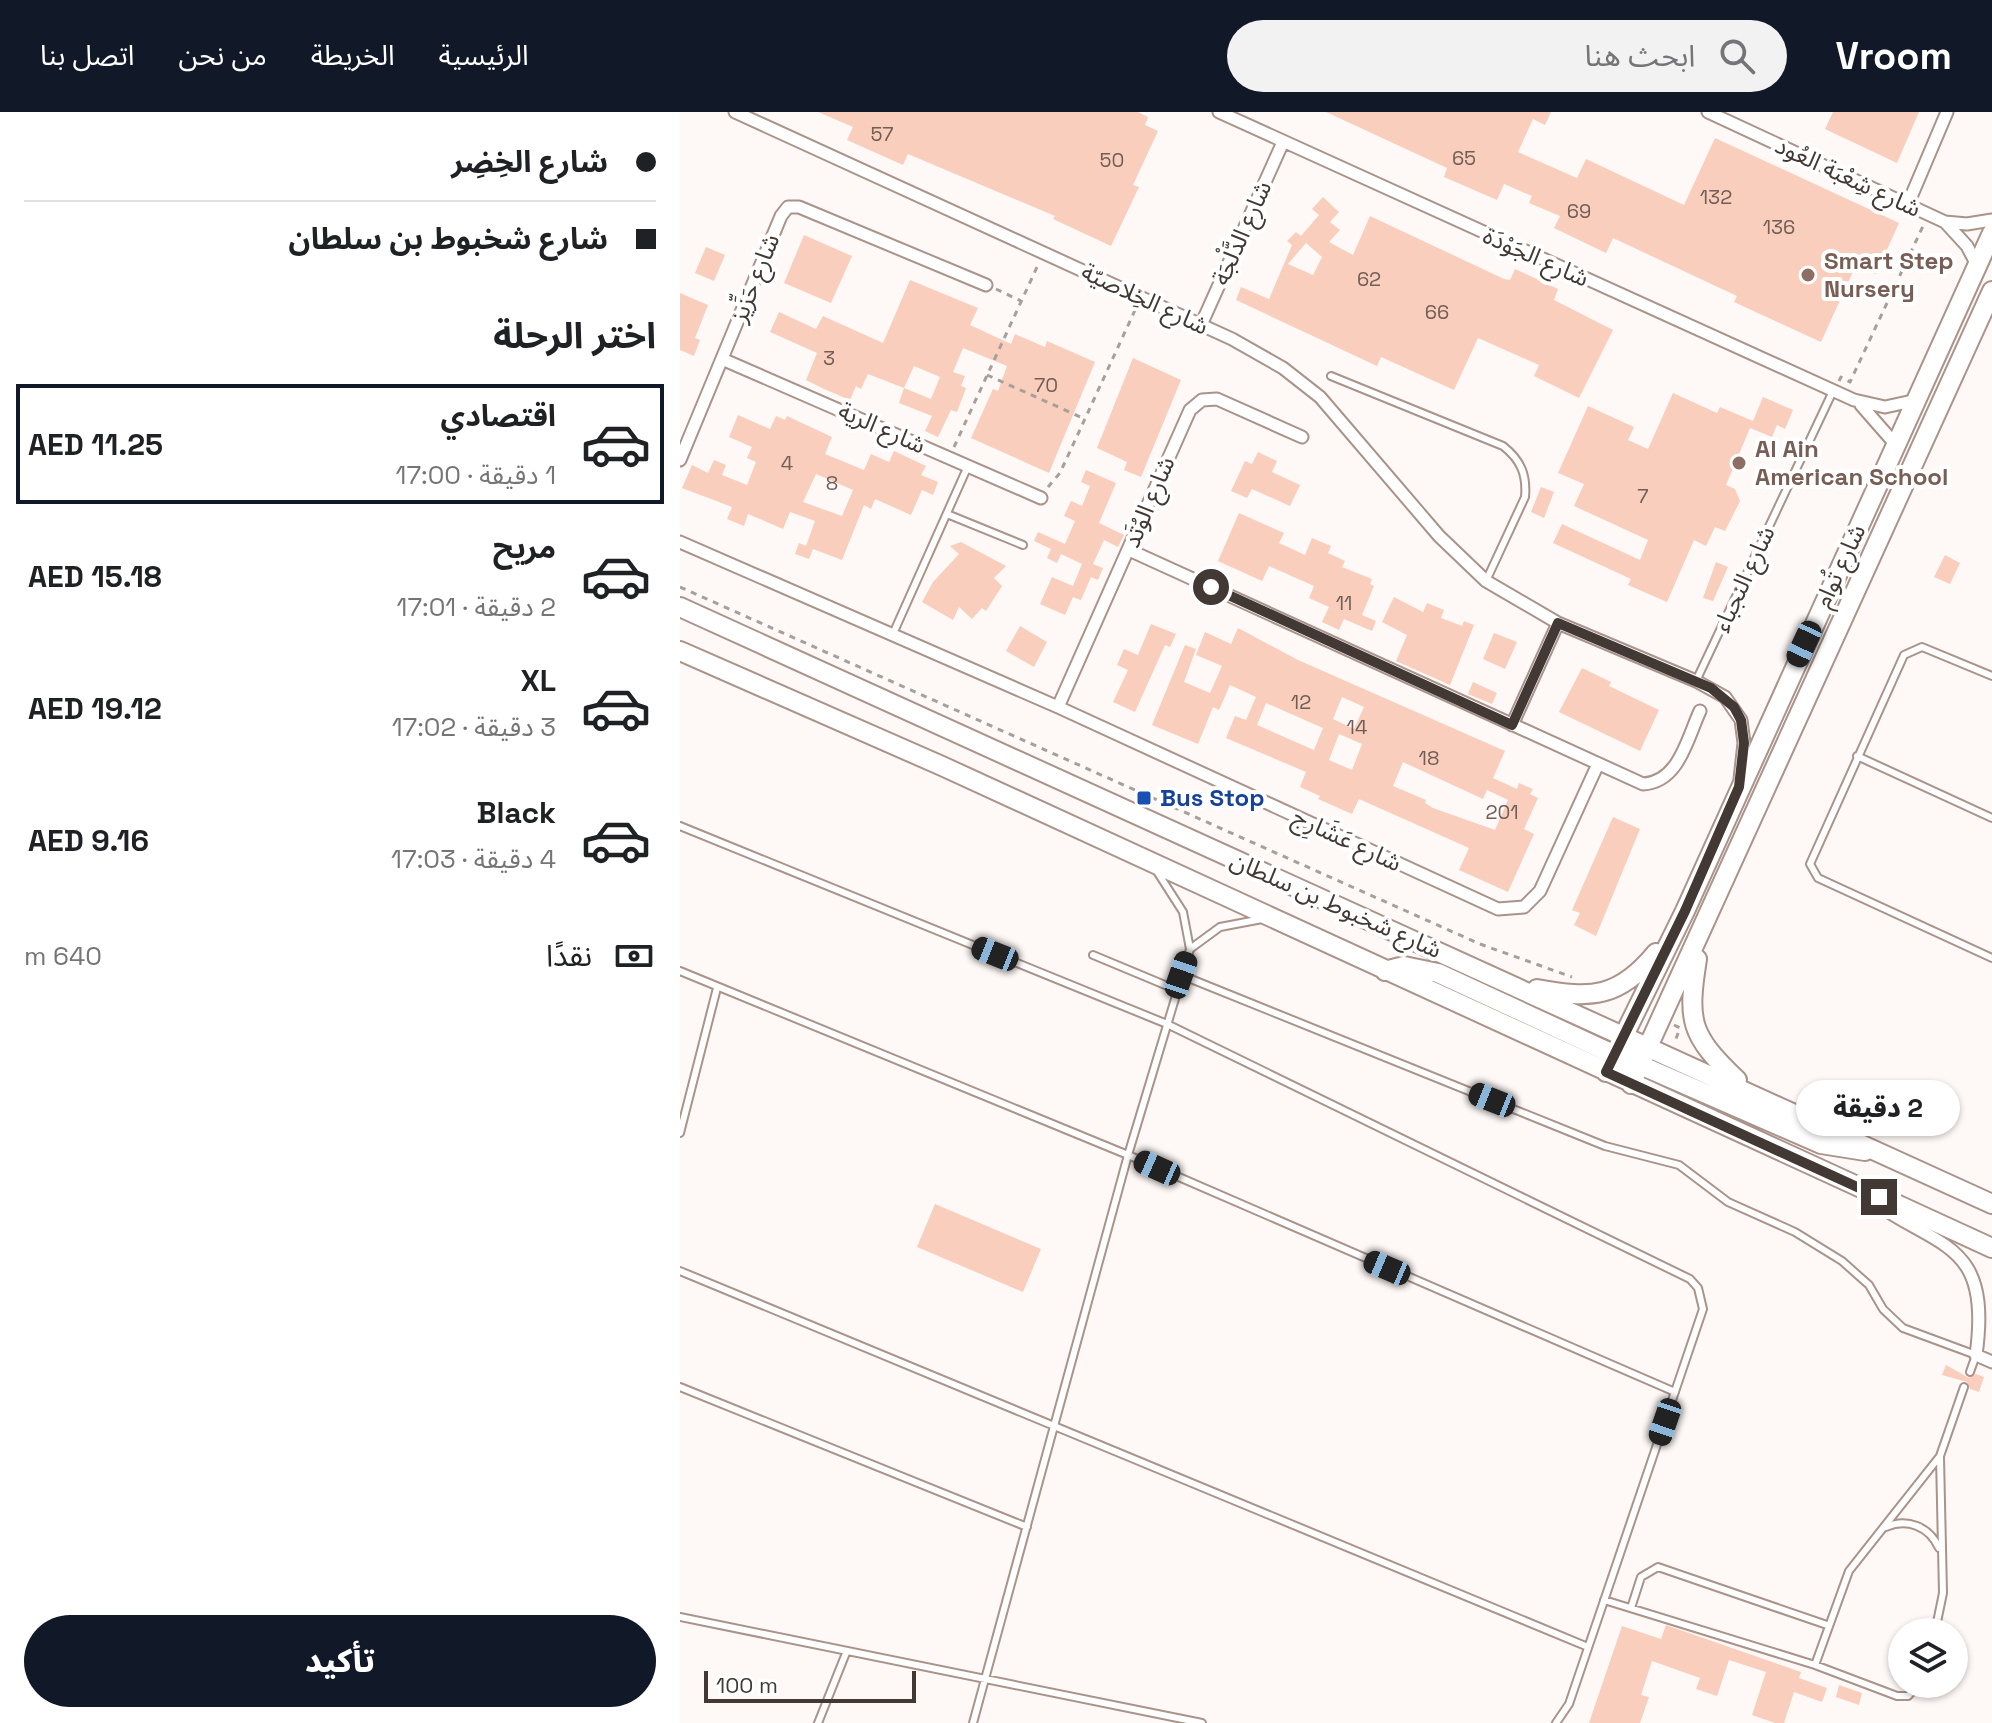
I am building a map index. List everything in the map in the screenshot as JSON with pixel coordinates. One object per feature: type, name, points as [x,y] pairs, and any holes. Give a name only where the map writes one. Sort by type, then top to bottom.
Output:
[{"type":"main road","name":"شارع تُوام","points":[[1606,1072],[1685,911],[1992,233]]},
{"type":"main road","name":"شارع تُوام","points":[[1631,1084],[1992,291]]},
{"type":"main road","name":"شارع شخبوط بن سلطان","points":[[680,607],[1992,1204]]},
{"type":"main road","name":"شارع شخبوط بن سلطان","points":[[680,651],[942,766],[1147,863],[1992,1248]]},
{"type":"main road","points":[[1510,984],[1580,996],[1610,992],[1650,961],[1685,911]]},
{"type":"main road","points":[[1672,997],[1658,999],[1654,989],[1681,929],[1685,911]]},
{"type":"main road","points":[[1701,936],[1692,992],[1693,1027],[1710,1055],[1749,1092]]},
{"type":"main road","points":[[1385,971],[1404,966],[1438,973],[1615,1055],[1633,1054],[1648,1045]]},
{"type":"main road","points":[[1606,1072],[1621,1061],[1640,1063],[1821,1144],[1855,1151],[1873,1150]]},
{"type":"street","name":"شارع الخِلاصيّة","points":[[735,112],[1264,355],[1320,397],[1439,536],[1486,581],[1558,623],[1696,681],[1725,697],[1741,720],[1744,743],[1739,787]]},
{"type":"street","name":"شارع الجَوْدَة","points":[[1219,112],[1854,400],[1885,407],[1917,400]]},
{"type":"street","name":"شارع شِعْبَة العُود","points":[[1708,112],[1945,222],[1967,224],[1992,220]]},
{"type":"street","points":[[1908,204],[1947,112]]},
{"type":"street","name":"شارع الدَّلْجَة","points":[[1201,325],[1283,142]]},
{"type":"street","name":"شارع حَزِّيز","points":[[680,460],[781,216],[788,207],[799,207],[986,285]]},
{"type":"street","name":"شارع شِعْبَة العُود","points":[[1945,222],[1967,246],[1977,265]]},
{"type":"street","name":"شارع الرية","points":[[722,359],[1038,497]]},
{"type":"street","name":"شارع الوُتَد","points":[[1058,707],[1195,404],[1217,399],[1302,437]]},
{"type":"street","name":"شارع الجَوْدَة","points":[[1854,400],[1878,420],[1896,445]]},
{"type":"street","name":"شارع عَشَارِج","points":[[680,542],[1058,707],[1507,910],[1524,907],[1540,891],[1598,764]]},
{"type":"street","points":[[1129,550],[1643,784],[1664,779],[1672,771],[1700,711]]},
{"type":"street","points":[[1512,725],[1558,623]]},
{"type":"street","points":[[1851,1184],[1885,1210],[1955,1246],[1975,1266],[1983,1292],[1982,1332],[1976,1355],[1992,1362]]},
{"type":"street","points":[[1982,1332],[1992,1323]]},
{"type":"lane","points":[[1331,376],[1503,446],[1520,463],[1526,486],[1525,497],[1486,581]]},
{"type":"lane","name":"شارع النجباء","points":[[1696,681],[1833,391]]},
{"type":"lane","points":[[892,636],[968,466]]},
{"type":"lane","points":[[947,514],[1023,545]]},
{"type":"lane","points":[[1992,676],[1929,648],[1909,650],[1811,857],[1813,875],[1992,958]]},
{"type":"lane","points":[[1857,756],[1992,818]]},
{"type":"lane","points":[[680,826],[1167,1024],[1690,1279],[1698,1288],[1703,1309],[1569,1704],[1556,1723]]},
{"type":"lane","points":[[1147,863],[1179,901],[1190,949]]},
{"type":"lane","points":[[973,1723],[1128,1155],[1190,949],[1209,932],[1231,922],[1271,919]]},
{"type":"lane","points":[[1093,955],[1177,990]]},
{"type":"lane","points":[[680,971],[1128,1155],[1675,1392]]},
{"type":"lane","points":[[1181,975],[1605,1146],[1679,1165],[1728,1202],[1827,1250],[1869,1285],[1883,1309],[1903,1328],[1976,1355],[1970,1372]]},
{"type":"lane","points":[[680,1133],[717,988]]},
{"type":"lane","points":[[680,1271],[1056,1424],[1588,1647]]},
{"type":"lane","points":[[680,1387],[1027,1527]]},
{"type":"lane","points":[[1938,1618],[1943,1593],[1940,1456],[1964,1387]]},
{"type":"lane","points":[[1815,1665],[1849,1571],[1940,1456]]},
{"type":"lane","points":[[1882,1529],[1912,1523],[1930,1533],[1940,1551]]},
{"type":"lane","points":[[1631,1608],[1641,1577],[1651,1569],[1664,1568],[1827,1625]]},
{"type":"lane","points":[[1604,1600],[1815,1665],[1888,1693]]},
{"type":"lane","points":[[680,1617],[1202,1723]]},
{"type":"lane","points":[[818,1723],[846,1653]]},
{"type":"path","points":[[1833,391],[1841,377],[1850,382],[1925,222],[1905,212],[1908,204]]},
{"type":"path","points":[[949,458],[1044,253]]},
{"type":"path","points":[[986,285],[1021,301]]},
{"type":"path","points":[[1038,497],[1057,478],[1141,297]]},
{"type":"path","points":[[987,375],[1085,419]]},
{"type":"path","points":[[680,587],[1480,944],[1581,980]]},
{"type":"building","points":[[818,112],[1138,112],[1148,117],[1145,125],[1158,131],[1133,185],[1139,187],[1111,246],[1053,219],[1055,216],[908,154],[903,165],[847,140],[853,127]]},
{"type":"building","points":[[1326,112],[1551,112],[1545,125],[1533,119],[1518,152],[1577,178],[1586,159],[1684,205],[1715,138],[1899,223],[1876,274],[1856,265],[1821,342],[1734,302],[1737,296],[1613,238],[1606,253],[1554,228],[1560,216],[1529,203],[1532,196],[1504,184],[1497,200],[1444,177],[1447,168]]},
{"type":"building","points":[[1833,112],[1919,112],[1897,163],[1825,129]]},
{"type":"building","points":[[1323,197],[1339,212],[1330,222],[1340,230],[1329,242],[1353,255],[1370,216],[1504,279],[1510,280],[1515,269],[1558,289],[1554,300],[1613,330],[1579,398],[1534,376],[1539,365],[1478,338],[1454,390],[1381,357],[1377,366],[1236,300],[1241,287],[1269,299],[1292,245],[1287,241],[1296,232],[1301,236],[1319,215],[1312,209]],"holes":[[[1306,243],[1322,257],[1313,275],[1288,264]]]},
{"type":"building","points":[[804,235],[852,256],[831,303],[784,283]]},
{"type":"building","points":[[706,247],[725,255],[714,281],[695,273]]},
{"type":"building","points":[[910,280],[978,308],[970,325],[1011,344],[1015,334],[1045,347],[1047,341],[1095,362],[1049,473],[971,438],[993,389],[998,391],[1007,366],[963,348],[953,372],[965,376],[961,386],[966,388],[957,412],[951,410],[938,437],[925,431],[932,416],[899,403],[904,388],[868,374],[861,389],[856,386],[850,400],[806,380],[817,353],[770,332],[779,312],[816,329],[823,316],[883,343]],"holes":[[[914,366],[940,377],[931,399],[904,388]]]},
{"type":"building","points":[[680,293],[708,305],[695,338],[700,340],[694,356],[680,350]]},
{"type":"building","points":[[1133,358],[1181,380],[1141,477],[1124,470],[1127,462],[1097,448]]},
{"type":"building","points":[[1673,393],[1717,413],[1720,407],[1753,421],[1726,485],[1735,489],[1740,501],[1725,531],[1715,527],[1706,546],[1694,540],[1667,602],[1628,585],[1631,579],[1553,543],[1562,524],[1640,560],[1648,540],[1574,506],[1584,484],[1558,473],[1588,406],[1634,427],[1628,440],[1648,449]]},
{"type":"building","points":[[1763,397],[1793,410],[1785,429],[1777,425],[1772,437],[1750,428]]},
{"type":"building","points":[[738,415],[770,429],[776,416],[785,420],[787,416],[832,437],[825,454],[864,470],[871,454],[889,462],[894,451],[926,466],[921,475],[938,482],[933,495],[922,490],[911,515],[875,499],[871,509],[864,505],[842,560],[813,549],[809,559],[795,554],[799,543],[806,546],[815,521],[790,512],[783,529],[748,514],[744,526],[727,519],[732,507],[682,488],[692,465],[708,473],[714,460],[726,465],[722,475],[747,485],[756,462],[747,458],[752,447],[729,437]],"holes":[[[816,474],[853,490],[842,516],[803,502]]]},
{"type":"building","points":[[1258,452],[1277,461],[1272,472],[1300,485],[1290,506],[1252,489],[1247,498],[1231,491],[1245,461],[1252,464]]},
{"type":"building","points":[[1086,470],[1116,483],[1099,523],[1124,535],[1118,547],[1104,540],[1093,564],[1103,568],[1098,580],[1091,577],[1081,600],[1073,597],[1065,615],[1040,604],[1052,577],[1073,586],[1082,564],[1061,554],[1057,563],[1047,558],[1051,549],[1034,541],[1038,532],[1065,544],[1075,521],[1064,516],[1071,501],[1082,506],[1090,486],[1081,482]]},
{"type":"building","points":[[1541,487],[1554,492],[1544,518],[1531,512]]},
{"type":"building","points":[[1239,513],[1284,533],[1279,543],[1305,555],[1312,538],[1331,546],[1328,553],[1345,561],[1342,567],[1372,579],[1370,584],[1374,586],[1362,615],[1376,621],[1372,631],[1344,619],[1339,630],[1322,622],[1329,607],[1309,598],[1314,586],[1269,566],[1262,581],[1218,561]]},
{"type":"building","points":[[961,542],[1006,566],[994,578],[1002,586],[986,611],[982,608],[972,619],[959,607],[953,620],[922,602],[933,582],[959,554],[950,546]]},
{"type":"building","points":[[1945,555],[1960,563],[1950,584],[1934,577]]},
{"type":"building","points":[[1716,562],[1728,567],[1713,601],[1703,598]]},
{"type":"building","points":[[1394,597],[1423,612],[1427,603],[1444,610],[1441,618],[1462,626],[1464,621],[1474,625],[1450,685],[1396,661],[1407,635],[1382,622]]},
{"type":"building","points":[[1151,624],[1176,634],[1170,647],[1165,645],[1135,712],[1113,702],[1128,670],[1117,665],[1124,649],[1138,655]]},
{"type":"building","points":[[1020,626],[1047,642],[1034,667],[1006,651]]},
{"type":"building","points":[[1238,628],[1298,660],[1505,751],[1493,778],[1517,789],[1519,783],[1533,789],[1530,794],[1538,798],[1524,829],[1534,834],[1508,892],[1459,870],[1469,848],[1359,799],[1352,814],[1318,799],[1320,796],[1300,787],[1306,772],[1226,738],[1235,716],[1246,720],[1256,697],[1230,685],[1219,710],[1213,707],[1198,744],[1152,725],[1185,645],[1196,649],[1184,682],[1210,693],[1222,666],[1196,655],[1205,632],[1231,644]],"holes":[[[1342,697],[1364,707],[1354,729],[1333,719]],[[1266,703],[1323,728],[1314,750],[1257,725]],[[1339,734],[1362,744],[1352,770],[1329,760]],[[1403,762],[1483,799],[1487,790],[1508,800],[1495,830],[1433,808],[1425,803],[1426,800],[1393,786]]]},
{"type":"building","points":[[1494,633],[1517,642],[1505,669],[1483,659]]},
{"type":"building","points":[[1582,668],[1611,682],[1609,686],[1659,710],[1640,751],[1559,712]]},
{"type":"building","points":[[1473,682],[1497,693],[1492,704],[1468,694]]},
{"type":"building","points":[[1613,817],[1640,829],[1596,936],[1574,925],[1580,913],[1572,910]]},
{"type":"building","points":[[935,1204],[1041,1249],[1023,1292],[917,1247]]},
{"type":"building","points":[[1946,1365],[1969,1378],[1976,1374],[1984,1377],[1979,1392],[1970,1389],[1967,1382],[1942,1375]]},
{"type":"building","points":[[1666,1625],[1801,1672],[1799,1678],[1827,1688],[1822,1702],[1794,1692],[1784,1723],[1775,1723],[1752,1715],[1766,1672],[1729,1660],[1717,1696],[1696,1689],[1700,1678],[1652,1661],[1641,1695],[1649,1697],[1640,1723],[1589,1723],[1622,1626],[1661,1639]]},
{"type":"building","points":[[1839,1685],[1862,1693],[1859,1705],[1836,1697]]},
{"type":"place","name":"Smart Step Nursery","points":[[1808,275]]},
{"type":"place","name":"Al Ain American School","points":[[1739,463]]},
{"type":"place","name":"Bus Stop","points":[[1144,798]]},
{"type":"route","points":[[1211,587],[1512,725],[1558,623],[1696,681],[1725,697],[1741,720],[1744,743],[1739,787],[1685,911],[1606,1072],[1879,1197]]}]
